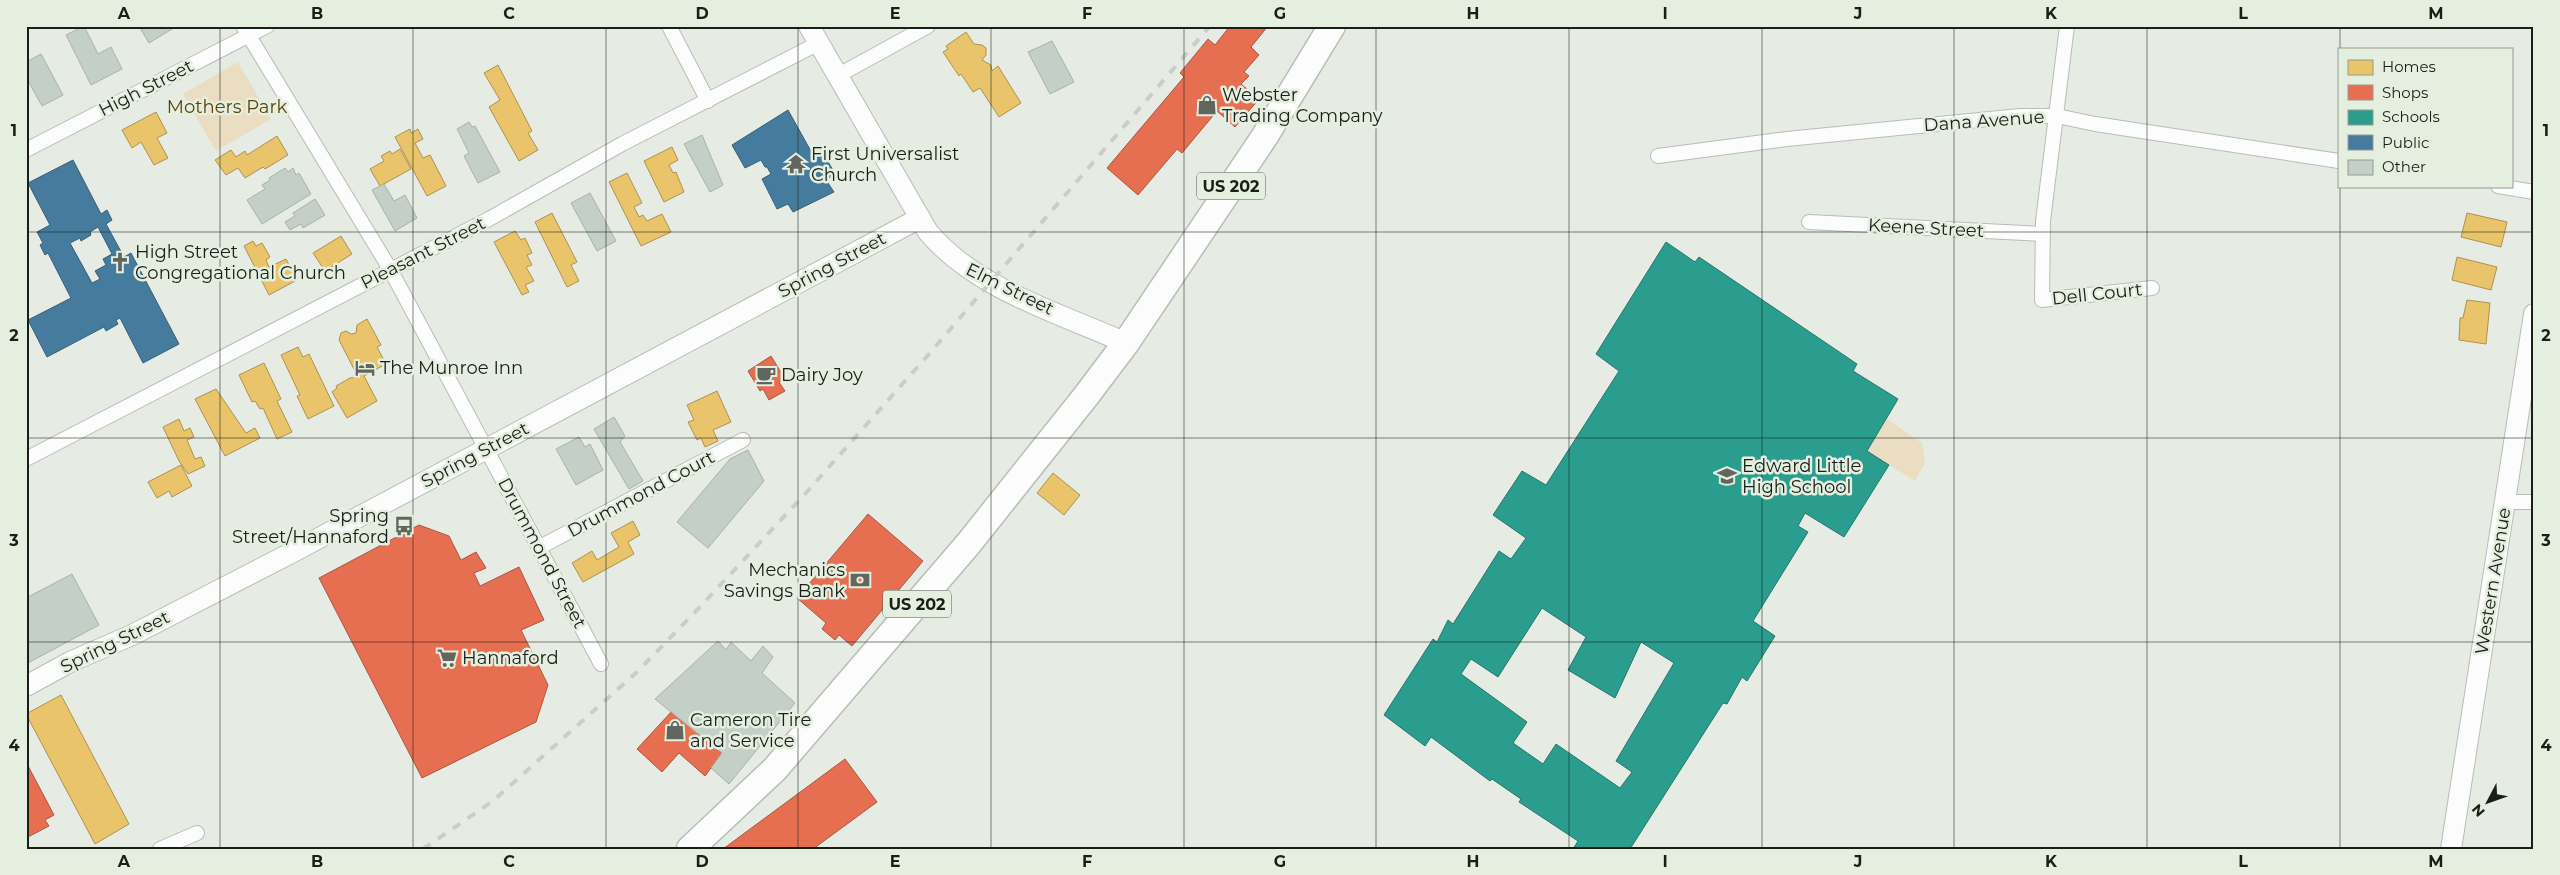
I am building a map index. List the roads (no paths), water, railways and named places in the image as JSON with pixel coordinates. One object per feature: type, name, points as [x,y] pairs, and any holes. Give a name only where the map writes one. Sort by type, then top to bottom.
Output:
[{"type":"highway","name":"US 202","points":[[690,849],[775,769],[969,543],[1126,343],[1265,136],[1332,26]]},
{"type":"street","name":"High Street","points":[[26,150],[246,31],[267,26]]},
{"type":"street","points":[[669,26],[708,101]]},
{"type":"street","points":[[837,76],[928,26]]},
{"type":"street","points":[[2043,234],[2051,151],[2057,116],[2060,66],[2067,26]]},
{"type":"street","name":"Drummond Street","points":[[246,31],[390,269],[601,664]]},
{"type":"street","name":"Pleasant Street","points":[[26,459],[489,219],[622,144],[708,101],[814,35]]},
{"type":"street","name":"Elm Street","points":[[814,35],[920,218],[942,249],[976,274],[1126,343]]},
{"type":"street","name":"Dana Avenue","points":[[1658,156],[1787,139],[2020,116],[2057,116],[2094,124],[2338,161]]},
{"type":"street","points":[[2510,188],[2534,192]]},
{"type":"street","name":"Spring Street","points":[[26,686],[70,662],[141,631],[920,218]]},
{"type":"street","name":"Keene Street","points":[[1809,222],[2043,234]]},
{"type":"street","name":"Dell Court","points":[[2043,234],[2042,300],[2152,288]]},
{"type":"street","name":"Western Avenue","points":[[2452,849],[2534,314]]},
{"type":"street","name":"Drummond Court","points":[[540,547],[743,440]]},
{"type":"street","points":[[2505,502],[2534,502]]},
{"type":"street","points":[[160,849],[197,833]]},
{"type":"railway","points":[[423,849],[493,801],[638,671],[698,609],[805,494],[929,354],[1210,26]]},
{"type":"place","name":"Webster Trading Company","points":[[1207,105]]},
{"type":"place","name":"First Universalist Church","points":[[796,164]]},
{"type":"place","name":"High Street Congregational Church","points":[[120,262]]},
{"type":"place","name":"The Munroe Inn","points":[[365,368]]},
{"type":"place","name":"Dairy Joy","points":[[766,375]]},
{"type":"place","name":"Edward Little High School","points":[[1727,476]]},
{"type":"place","name":"Spring Street/Hannaford","points":[[404,526]]},
{"type":"place","name":"Mechanics Savings Bank","points":[[860,580]]},
{"type":"place","name":"Hannaford","points":[[447,658]]},
{"type":"place","name":"Cameron Tire and Service","points":[[675,730]]},
{"type":"park label","name":"Mothers Park","points":[[227,107]]}]
